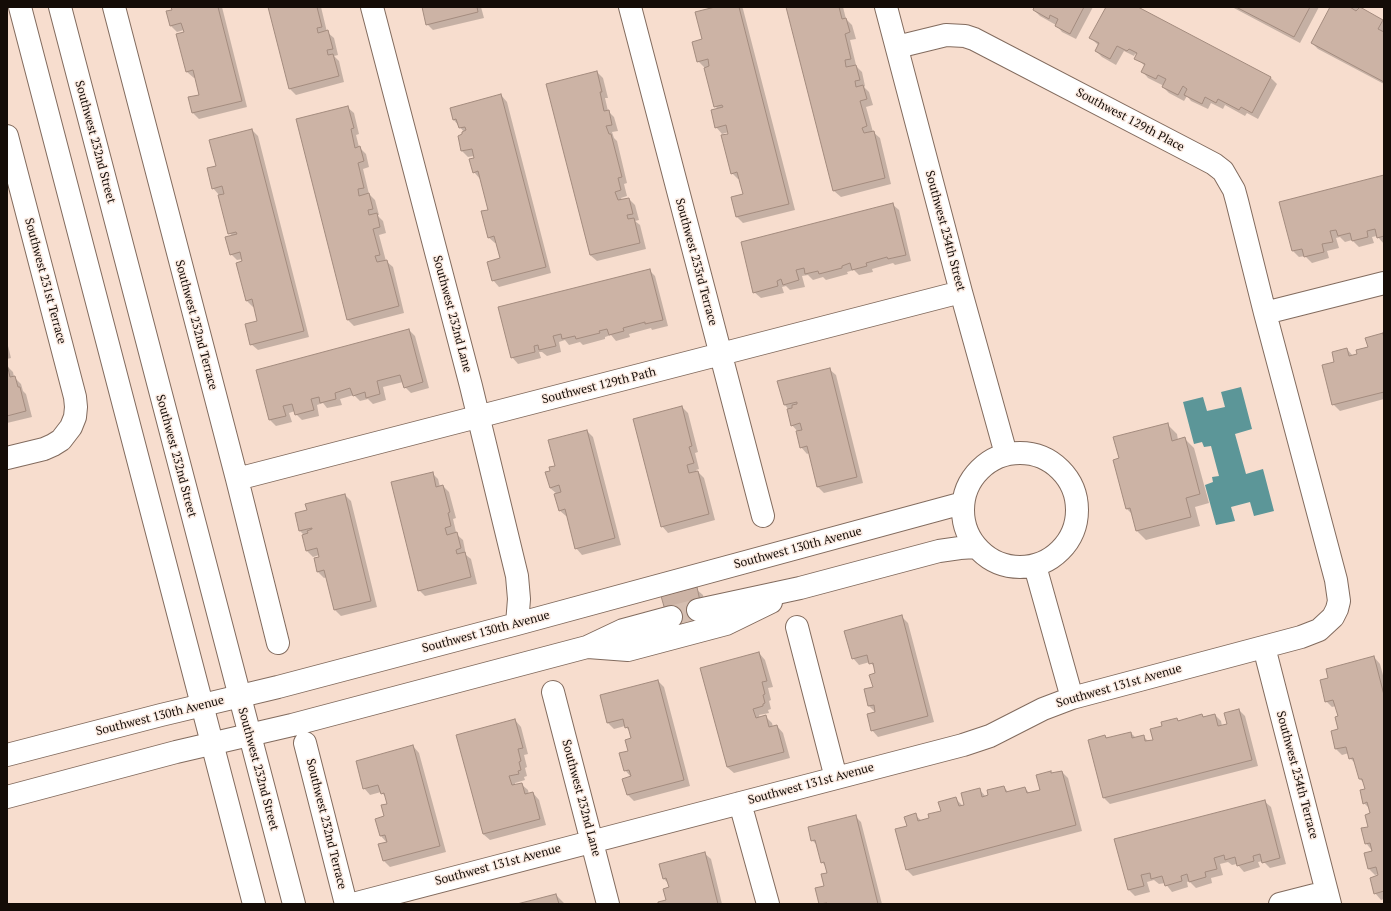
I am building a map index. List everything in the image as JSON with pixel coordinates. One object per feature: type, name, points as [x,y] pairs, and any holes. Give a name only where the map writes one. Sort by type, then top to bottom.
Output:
[{"type":"street","points":[[20,7],[254,904]]},
{"type":"street","name":"Southwest 232nd Street","points":[[60,7],[294,904]]},
{"type":"street","name":"Southwest 232nd Terrace","points":[[114,7],[237,479],[278,643]]},
{"type":"street","name":"Southwest 232nd Lane","points":[[372,7],[479,417],[517,576],[519,599],[517,624]]},
{"type":"street","name":"Southwest 233rd Terrace","points":[[630,7],[763,516]]},
{"type":"street","name":"Southwest 234th Street","points":[[886,7],[960,292],[1006,454]]},
{"type":"street","name":"Southwest 129th Place","points":[[897,47],[946,35],[965,36],[974,39],[1214,164],[1222,171],[1234,190],[1336,580],[1338,600],[1337,609],[1333,617],[1319,630],[1301,637],[1264,646]]},
{"type":"street","name":"Southwest 231st Terrace","points":[[7,136],[75,397],[75,417],[71,427],[61,440],[53,445],[7,458]]},
{"type":"street","points":[[1265,313],[1384,283]]},
{"type":"street","name":"Southwest 129th Path","points":[[237,479],[960,292]]},
{"type":"street","points":[[1020,453],[1046,459],[1057,467],[1073,489],[1076,503],[1076,516],[1073,529],[1067,542],[1048,560],[1035,566],[1022,568],[1009,567],[997,563],[985,556],[976,547],[969,537],[965,526],[963,503],[968,486],[977,472],[991,461],[1006,454],[1020,453]]},
{"type":"street","name":"Southwest 130th Avenue","points":[[7,755],[517,624],[963,503]]},
{"type":"street","points":[[698,610],[800,588],[939,551],[976,547]]},
{"type":"street","points":[[1035,566],[1072,698]]},
{"type":"street","points":[[710,571],[718,605]]},
{"type":"street","points":[[587,647],[628,650],[726,624],[800,588]]},
{"type":"street","points":[[7,796],[587,647],[623,630],[671,617]]},
{"type":"street","points":[[797,627],[836,778]]},
{"type":"street","name":"Southwest 131st Avenue","points":[[353,904],[976,741],[1002,730],[1043,709],[1072,698],[1264,646]]},
{"type":"street","name":"Southwest 234th Terrace","points":[[1264,646],[1329,898]]},
{"type":"street","name":"Southwest 232nd Lane","points":[[553,692],[608,904]]},
{"type":"street","name":"Southwest 232nd Terrace","points":[[305,743],[346,904]]},
{"type":"street","points":[[740,803],[768,904]]},
{"type":"street","points":[[1280,904],[1329,898]]},
{"type":"water","points":[[1241,387],[1252,429],[1235,434],[1246,474],[1263,469],[1274,511],[1254,516],[1250,502],[1231,507],[1235,521],[1216,525],[1205,485],[1213,482],[1212,477],[1219,476],[1211,446],[1204,447],[1202,442],[1194,444],[1183,402],[1203,397],[1207,411],[1225,407],[1221,392]]},
{"type":"building","points":[[171,7],[218,7],[242,101],[192,113],[188,97],[199,95],[193,70],[186,72],[176,34],[184,32],[181,23],[170,26],[166,11],[172,10]]},
{"type":"building","points":[[268,7],[317,7],[322,27],[317,28],[318,33],[328,30],[333,49],[327,50],[328,55],[333,54],[339,76],[289,89]]},
{"type":"building","points":[[422,7],[477,7],[478,12],[426,25]]},
{"type":"building","points":[[715,7],[739,7],[789,204],[736,217],[731,197],[743,194],[737,172],[731,174],[721,135],[728,134],[726,125],[715,128],[711,110],[723,107],[722,105],[714,107],[704,68],[709,66],[708,59],[697,62],[692,42],[702,39],[695,12]]},
{"type":"building","points":[[786,7],[839,7],[842,19],[846,18],[850,32],[845,34],[851,59],[845,60],[846,67],[856,65],[860,80],[855,81],[856,87],[863,85],[867,99],[860,101],[867,126],[862,128],[864,133],[874,131],[885,178],[833,191]]},
{"type":"building","points":[[1034,7],[1084,7],[1070,34],[1055,26],[1058,19],[1050,15],[1049,19],[1033,10]]},
{"type":"building","points":[[1106,7],[1138,7],[1271,77],[1252,113],[1241,107],[1239,110],[1218,99],[1216,103],[1205,97],[1202,104],[1184,95],[1187,89],[1183,86],[1178,95],[1162,87],[1166,79],[1158,75],[1156,79],[1141,72],[1145,64],[1134,59],[1137,53],[1129,49],[1127,51],[1117,46],[1110,59],[1095,51],[1099,43],[1089,38]]},
{"type":"building","points":[[1236,7],[1310,7],[1294,37]]},
{"type":"building","points":[[1330,7],[1350,7],[1356,11],[1360,7],[1383,20],[1378,29],[1384,32],[1384,82],[1311,43]]},
{"type":"building","points":[[597,71],[602,92],[600,92],[604,111],[609,110],[612,125],[606,126],[609,134],[611,134],[622,177],[618,178],[621,190],[615,192],[618,200],[629,198],[633,214],[627,215],[628,219],[634,218],[640,243],[590,255],[546,84]]},
{"type":"building","points":[[501,94],[546,267],[492,281],[487,262],[500,258],[494,236],[488,238],[481,211],[488,210],[478,171],[473,173],[469,159],[474,158],[472,149],[461,151],[458,136],[466,130],[465,127],[459,128],[456,119],[453,120],[450,108]]},
{"type":"building","points":[[348,106],[354,128],[351,129],[355,148],[360,146],[364,161],[358,163],[364,188],[358,189],[359,196],[369,193],[373,209],[368,210],[369,215],[377,213],[380,227],[373,229],[380,255],[375,256],[377,262],[387,260],[399,306],[347,320],[296,119]]},
{"type":"building","points":[[252,129],[304,331],[250,345],[245,324],[257,321],[252,299],[246,301],[236,263],[242,261],[240,252],[230,255],[225,237],[237,234],[236,232],[228,234],[218,195],[224,194],[222,186],[212,189],[207,168],[216,166],[209,140]]},
{"type":"building","points":[[1384,175],[1384,236],[1377,238],[1375,229],[1367,231],[1368,237],[1352,241],[1350,233],[1338,236],[1336,230],[1330,231],[1333,242],[1322,244],[1324,252],[1304,257],[1302,249],[1292,251],[1279,202]]},
{"type":"building","points":[[893,203],[906,255],[888,259],[887,257],[866,263],[867,266],[852,270],[850,263],[842,266],[842,268],[819,274],[818,271],[805,274],[804,268],[796,270],[799,280],[783,285],[781,279],[777,281],[778,286],[753,293],[741,242]]},
{"type":"building","points":[[650,269],[663,320],[645,324],[645,322],[623,328],[624,331],[609,335],[607,329],[599,331],[600,333],[576,339],[575,336],[562,339],[561,334],[553,336],[556,346],[539,350],[538,345],[534,346],[535,352],[511,358],[498,307]]},
{"type":"building","points":[[409,329],[423,382],[404,388],[400,375],[377,381],[380,394],[366,398],[365,392],[353,396],[350,388],[335,393],[336,399],[320,403],[319,397],[311,399],[314,410],[295,415],[292,404],[283,406],[286,416],[269,420],[256,370]]},
{"type":"building","points":[[1383,333],[1384,392],[1332,405],[1322,365],[1334,362],[1332,352],[1347,348],[1349,356],[1357,354],[1356,350],[1368,347],[1365,338]]},
{"type":"building","points":[[7,364],[10,377],[15,376],[18,387],[20,387],[26,411],[7,416]]},
{"type":"building","points":[[830,368],[857,477],[817,487],[807,446],[800,448],[796,431],[802,430],[800,423],[791,426],[787,409],[792,408],[792,405],[797,404],[797,402],[784,405],[777,381]]},
{"type":"building","points":[[682,406],[692,446],[689,447],[694,463],[687,465],[689,473],[698,471],[709,514],[661,527],[633,419]]},
{"type":"building","points":[[1168,423],[1172,441],[1185,437],[1200,494],[1186,498],[1191,517],[1136,531],[1130,508],[1126,509],[1113,460],[1119,458],[1113,437]]},
{"type":"building","points":[[587,430],[615,538],[575,549],[565,509],[559,511],[554,494],[561,492],[559,485],[550,488],[545,472],[550,471],[549,467],[555,466],[548,440]]},
{"type":"building","points":[[433,472],[436,487],[443,485],[450,512],[448,513],[451,526],[445,528],[447,535],[457,532],[461,548],[456,550],[457,554],[465,552],[471,577],[418,591],[391,482]]},
{"type":"building","points":[[345,494],[371,601],[334,610],[324,570],[317,572],[314,558],[319,557],[317,548],[306,551],[302,535],[308,533],[307,531],[312,528],[299,531],[295,513],[307,510],[305,504]]},
{"type":"building","points":[[697,587],[700,601],[701,622],[674,629],[665,610],[661,596]]},
{"type":"building","points":[[902,615],[928,716],[871,731],[867,714],[875,712],[874,705],[868,706],[864,689],[873,687],[869,675],[875,673],[873,663],[869,664],[867,655],[852,659],[844,631]]},
{"type":"building","points":[[759,652],[767,681],[762,682],[765,694],[763,695],[765,703],[763,706],[753,709],[756,718],[766,715],[769,727],[777,725],[784,752],[727,767],[700,668]]},
{"type":"building","points":[[1374,656],[1384,695],[1384,891],[1374,894],[1370,878],[1378,875],[1376,867],[1368,869],[1364,853],[1372,851],[1370,843],[1365,844],[1361,828],[1368,827],[1365,815],[1370,813],[1367,802],[1363,804],[1360,790],[1365,789],[1362,779],[1359,779],[1353,758],[1349,759],[1346,747],[1335,749],[1331,731],[1338,729],[1335,717],[1338,716],[1333,700],[1325,702],[1320,680],[1328,678],[1326,669]]},
{"type":"building","points":[[658,680],[684,780],[627,795],[622,779],[631,776],[629,770],[624,771],[619,753],[628,751],[625,740],[631,738],[628,727],[625,728],[623,719],[607,723],[600,695]]},
{"type":"building","points":[[1239,709],[1252,760],[1103,798],[1088,740],[1105,735],[1106,738],[1131,732],[1132,738],[1144,735],[1145,741],[1153,740],[1150,729],[1162,726],[1161,722],[1177,718],[1178,721],[1202,714],[1203,717],[1215,714],[1218,726],[1227,724],[1224,713]]},
{"type":"building","points":[[515,719],[523,748],[518,749],[521,761],[519,762],[521,770],[518,771],[519,774],[509,776],[512,785],[522,783],[525,794],[533,792],[540,819],[483,834],[456,735]]},
{"type":"building","points":[[413,745],[440,846],[383,861],[378,844],[387,842],[385,835],[380,836],[375,819],[384,816],[381,805],[387,804],[384,793],[381,794],[378,785],[363,789],[356,761]]},
{"type":"building","points":[[1051,771],[1051,773],[1062,771],[1076,825],[906,870],[895,829],[907,826],[904,817],[916,813],[918,821],[929,818],[928,814],[941,811],[938,802],[956,797],[959,806],[964,805],[961,793],[980,788],[982,797],[988,795],[987,790],[1004,786],[1006,792],[1025,787],[1027,793],[1040,790],[1036,775]]},
{"type":"building","points":[[1265,800],[1280,858],[1262,863],[1260,854],[1253,856],[1254,861],[1237,866],[1235,857],[1225,860],[1224,855],[1214,858],[1217,869],[1205,872],[1206,877],[1189,882],[1187,874],[1181,876],[1182,881],[1165,886],[1162,876],[1151,879],[1150,873],[1141,875],[1144,886],[1128,890],[1114,839]]},
{"type":"building","points":[[856,815],[878,904],[819,904],[815,888],[824,886],[821,874],[827,873],[824,862],[821,863],[815,840],[811,841],[808,827]]},
{"type":"building","points":[[705,852],[718,904],[658,904],[658,902],[666,900],[663,889],[669,887],[666,878],[663,879],[659,864]]},
{"type":"building","points":[[556,894],[559,904],[517,904]]},
{"type":"tunnel","points":[[671,617],[698,610]]}]
